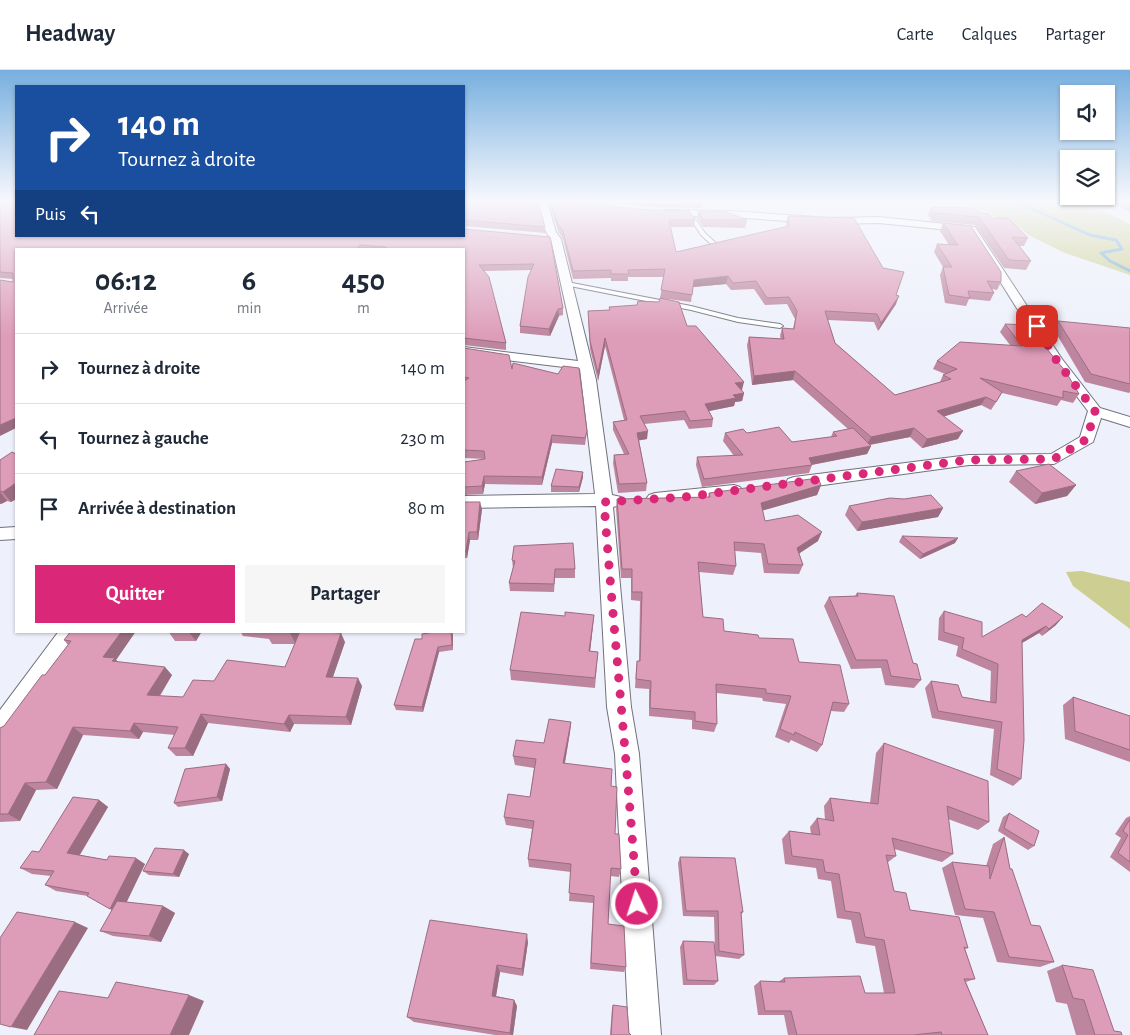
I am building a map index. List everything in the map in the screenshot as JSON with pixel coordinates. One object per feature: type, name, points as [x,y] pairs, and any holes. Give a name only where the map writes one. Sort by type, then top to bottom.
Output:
[{"type":"street","points":[[558,247],[586,366],[603,483],[619,707],[627,754],[645,1035]]},
{"type":"street","points":[[984,247],[1032,319],[1057,361],[1095,411],[1130,422]]},
{"type":"street","points":[[465,351],[586,366]]},
{"type":"street","points":[[783,484],[968,460],[1054,459],[1087,439],[1095,411]]},
{"type":"street","points":[[465,502],[569,499],[604,502],[685,497],[753,488]]},
{"type":"street","points":[[0,534],[15,533]]},
{"type":"street","points":[[0,729],[70,633]]},
{"type":"lane","points":[[567,284],[738,320],[780,326]]},
{"type":"green space","points":[[1053,247],[1130,247],[1130,275],[1065,253]]},
{"type":"green space","points":[[1082,571],[1130,582],[1130,629],[1073,586],[1066,572]]},
{"type":"building","points":[[0,247],[358,247],[15,248],[15,418],[0,425],[0,280],[13,282],[13,273],[0,272]]},
{"type":"building","points":[[552,247],[563,308],[558,309],[549,329],[520,326],[528,277],[534,264],[479,265],[489,277],[506,343],[465,338],[465,248],[387,248]]},
{"type":"building","points":[[567,247],[675,247],[676,252],[698,247],[871,247],[883,268],[904,272],[896,295],[899,296],[881,323],[877,314],[825,311],[835,343],[895,395],[951,379],[943,375],[957,369],[937,361],[960,342],[1022,346],[1005,324],[1027,325],[1066,372],[1079,394],[1063,391],[1063,398],[980,378],[1002,392],[996,402],[986,397],[937,411],[963,431],[927,439],[914,428],[871,437],[795,371],[754,376],[749,337],[784,339],[782,328],[794,329],[797,311],[789,297],[767,298],[756,281],[733,283],[728,276],[694,280],[692,295],[661,290],[665,269],[628,270],[629,274],[611,274],[611,270],[573,271]]},
{"type":"building","points":[[939,247],[985,247],[1001,272],[1001,282],[987,281],[994,293],[968,291],[970,298],[949,295],[943,267],[952,267]]},
{"type":"building","points":[[1000,247],[1020,247],[1031,261],[1009,260]]},
{"type":"building","points":[[660,298],[679,302],[687,326],[696,326],[744,382],[735,383],[744,393],[733,395],[736,398],[705,404],[713,419],[690,421],[685,411],[640,416],[648,431],[637,433],[647,483],[619,484],[614,455],[629,454],[613,422],[627,420],[605,338],[598,373],[590,341],[588,311],[610,310],[609,307],[637,305],[638,301],[659,302]]},
{"type":"building","points":[[1058,321],[1130,328],[1130,384],[1091,374]]},
{"type":"building","points":[[465,348],[509,355],[512,369],[513,363],[558,374],[563,366],[579,368],[587,431],[585,438],[552,435],[542,477],[484,476],[482,486],[465,487],[465,462],[485,459],[484,451],[465,450],[465,380],[469,378],[465,377]]},
{"type":"building","points":[[779,427],[792,442],[837,436],[833,432],[853,428],[871,446],[809,458],[812,465],[704,479],[697,457],[743,455],[725,433],[743,429],[747,433]]},
{"type":"building","points":[[12,452],[15,454],[15,484],[3,492],[0,491],[0,460]]},
{"type":"building","points":[[1049,464],[1076,485],[1042,493],[1016,471]]},
{"type":"building","points":[[556,469],[583,472],[579,487],[551,486]]},
{"type":"building","points":[[818,478],[821,485],[761,503],[765,521],[798,515],[822,532],[797,548],[803,565],[768,564],[764,544],[734,542],[736,566],[698,562],[703,617],[723,619],[724,631],[758,635],[759,638],[793,639],[799,662],[840,665],[849,704],[833,702],[822,745],[795,732],[794,735],[780,729],[791,696],[766,693],[766,689],[716,684],[717,724],[695,721],[695,712],[650,708],[651,681],[636,679],[637,661],[640,661],[642,592],[632,592],[632,569],[622,569],[617,499],[710,497],[709,493]]},
{"type":"building","points":[[931,495],[943,508],[862,522],[849,506],[890,498],[904,499]]},
{"type":"building","points":[[465,502],[480,502],[477,532],[469,532],[466,551]]},
{"type":"building","points":[[902,536],[958,538],[923,554]]},
{"type":"building","points":[[573,543],[575,569],[555,569],[554,584],[509,583],[515,561],[512,560],[514,546]]},
{"type":"building","points":[[857,593],[894,596],[913,663],[917,664],[921,680],[891,676],[887,660],[856,660],[829,597],[858,596]]},
{"type":"building","points":[[1042,603],[1063,617],[1049,629],[1046,626],[1022,640],[1024,740],[1021,779],[997,769],[1002,722],[938,711],[931,681],[958,685],[962,697],[996,703],[998,664],[962,649],[964,638],[944,632],[944,611],[982,622],[982,637],[1022,614],[1026,617]]},
{"type":"building","points":[[521,612],[565,616],[565,612],[594,615],[589,651],[598,652],[595,678],[510,670]]},
{"type":"building","points":[[69,633],[121,633],[103,657],[115,658],[112,661],[165,667],[147,695],[183,697],[193,680],[214,681],[227,660],[285,667],[299,633],[341,633],[326,677],[358,678],[346,717],[289,715],[284,724],[201,714],[185,748],[168,748],[178,727],[134,723],[130,731],[73,727],[46,782],[25,783],[8,814],[0,814],[0,728],[4,726],[42,675],[45,675],[71,641],[64,640]]},
{"type":"building","points":[[451,633],[452,645],[438,647],[422,707],[394,705],[415,639],[422,639],[422,634]]},
{"type":"building","points":[[1073,697],[1130,716],[1130,750],[1075,731]]},
{"type":"building","points":[[549,719],[571,722],[563,763],[612,769],[611,786],[617,787],[615,834],[619,834],[621,869],[611,868],[608,924],[624,926],[626,967],[591,963],[594,896],[569,893],[571,864],[528,859],[534,821],[504,817],[508,794],[530,797],[536,759],[513,756],[516,740],[544,743]]},
{"type":"building","points":[[884,743],[988,781],[989,822],[947,806],[953,854],[892,838],[896,856],[886,855],[894,891],[906,893],[910,910],[959,917],[968,948],[964,947],[975,979],[964,979],[988,1035],[942,1035],[941,1032],[913,1035],[797,1035],[791,1011],[765,1011],[760,981],[785,982],[784,978],[860,976],[865,993],[895,993],[884,940],[865,937],[860,913],[845,911],[839,874],[825,872],[823,860],[792,856],[789,831],[820,835],[817,818],[834,821],[830,798],[878,804]]},
{"type":"building","points":[[226,764],[217,797],[174,803],[185,769]]},
{"type":"building","points":[[73,797],[99,800],[67,853],[107,860],[109,856],[136,858],[110,909],[87,896],[89,893],[45,885],[54,871],[20,868],[32,851],[39,852]]},
{"type":"building","points":[[1009,813],[1039,831],[1034,846],[1004,828]]},
{"type":"building","points":[[1130,819],[1130,862],[1118,853],[1128,835],[1123,831]]},
{"type":"building","points":[[1004,837],[1010,869],[1012,869],[1031,925],[1040,926],[1054,962],[1009,957],[994,912],[965,909],[952,862],[989,866],[990,879]]},
{"type":"building","points":[[155,848],[184,850],[173,874],[143,871]]},
{"type":"building","points":[[680,857],[735,858],[743,912],[741,912],[744,955],[719,951],[718,911],[686,911]]},
{"type":"building","points":[[117,901],[163,906],[149,936],[100,931]]},
{"type":"building","points":[[17,912],[75,922],[11,1027],[0,1024],[0,938]]},
{"type":"building","points":[[430,920],[527,934],[522,969],[497,965],[492,996],[514,1000],[510,1033],[407,1017]]},
{"type":"building","points":[[683,941],[714,942],[718,981],[687,980]]},
{"type":"building","points":[[1062,965],[1093,970],[1114,1031],[1121,1032],[1122,1035],[1095,1035],[1084,1000],[1073,998]]},
{"type":"building","points":[[116,982],[189,995],[170,1035],[34,1035],[59,991],[108,998]]},
{"type":"building","points":[[613,1005],[627,1007],[629,1033],[631,1035],[611,1035]]},
{"type":"waterway","points":[[1121,247],[1122,249],[1101,253],[1110,261],[1130,271]]},
{"type":"route","points":[[637,904],[627,754],[619,707],[604,502],[685,497],[968,460],[1054,459],[1087,439],[1095,411],[1057,361],[1037,326]]}]
